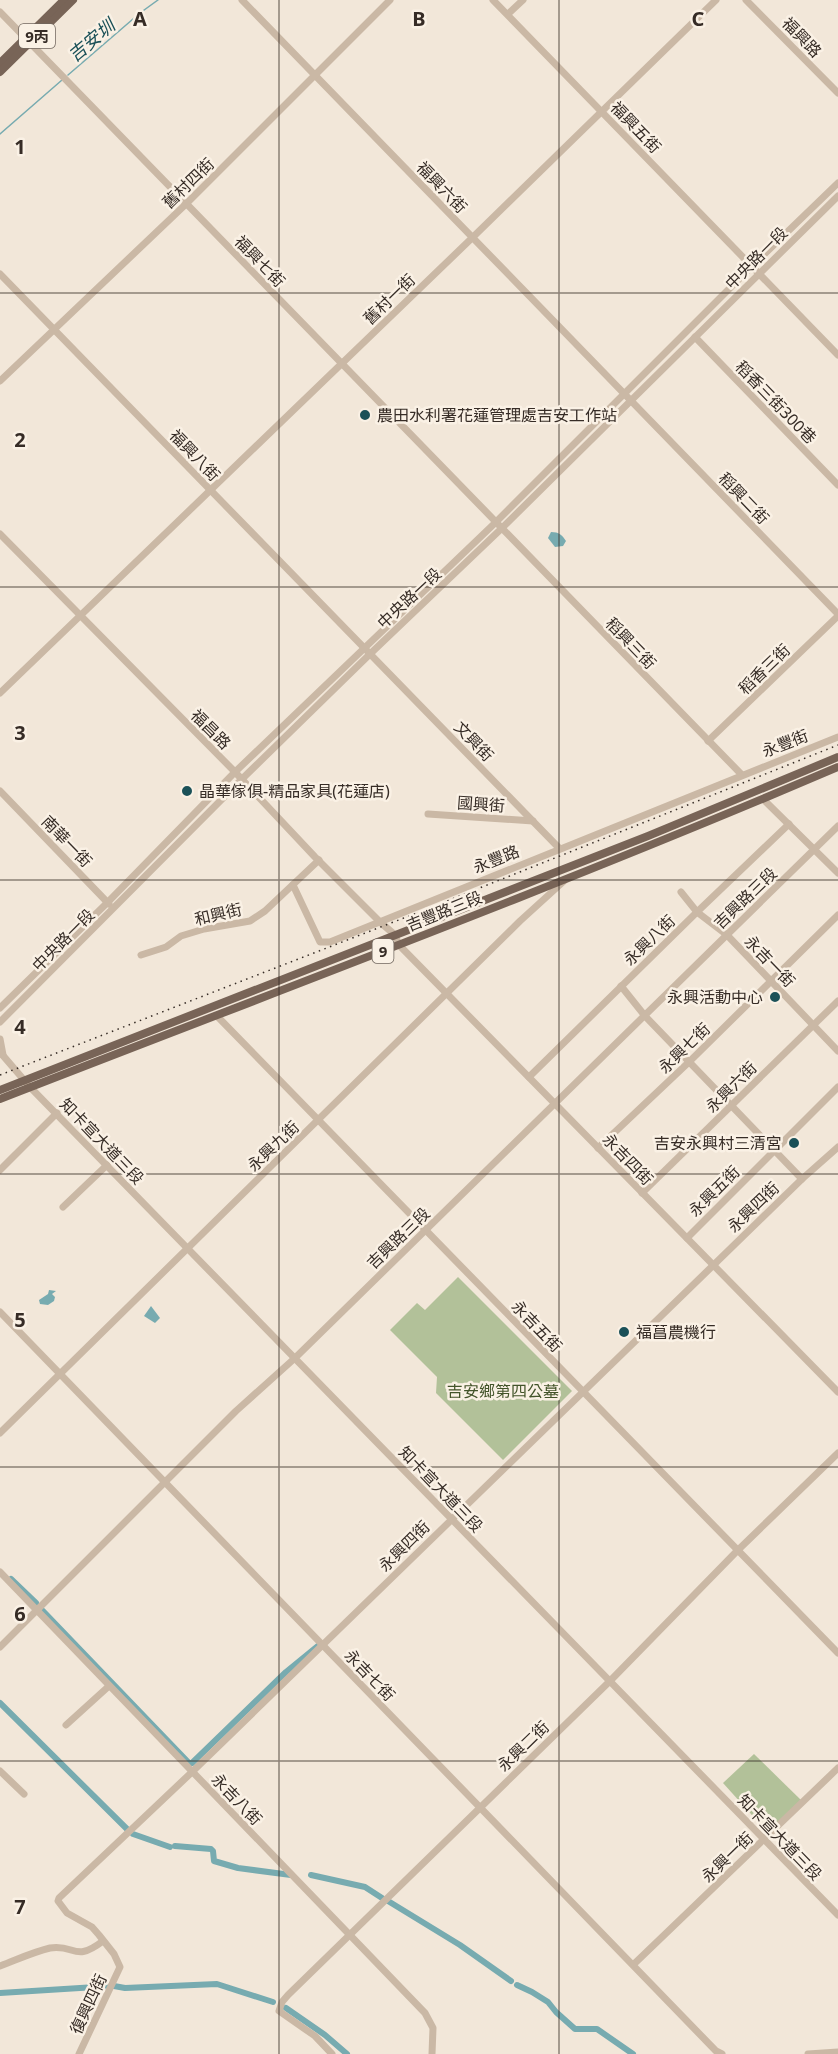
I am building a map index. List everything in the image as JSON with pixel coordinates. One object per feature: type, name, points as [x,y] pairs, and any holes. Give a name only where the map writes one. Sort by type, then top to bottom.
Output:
[{"type":"main road","name":"9丙","points":[[0,72],[63,0]]},
{"type":"main road","name":"9丙","points":[[0,63],[73,0]]},
{"type":"main road","name":"吉豐路三段","points":[[0,1099],[28,1084],[395,934],[648,836],[838,757]]},
{"type":"main road","name":"9","points":[[763,799],[838,767]]},
{"type":"main road","name":"吉豐路三段","points":[[0,1090],[28,1084],[218,1016],[763,799]]},
{"type":"street","name":"福興六街","points":[[242,0],[623,394]]},
{"type":"street","name":"舊村四街","points":[[0,381],[186,204],[390,0]]},
{"type":"street","name":"福興五街","points":[[493,0],[838,355]]},
{"type":"street","points":[[508,14],[523,0]]},
{"type":"street","name":"舊村一街","points":[[0,693],[716,0]]},
{"type":"street","name":"福興路","points":[[746,0],[838,93]]},
{"type":"street","name":"福興七街","points":[[0,12],[501,529]]},
{"type":"street","name":"中央路一段","points":[[1,1021],[623,394],[838,183]]},
{"type":"street","name":"中央路一段","points":[[0,1008],[236,772],[501,529],[838,196]]},
{"type":"street","name":"福興八街","points":[[0,274],[368,651]]},
{"type":"street","name":"稻香三街300巷","points":[[695,338],[838,485]]},
{"type":"street","name":"稻興二街","points":[[623,394],[838,615]]},
{"type":"street","name":"稻興三街","points":[[501,529],[742,775]]},
{"type":"street","name":"福昌路","points":[[0,534],[236,772],[380,922],[395,934]]},
{"type":"street","name":"稻香三街","points":[[708,741],[838,615]]},
{"type":"street","name":"文興街","points":[[368,651],[559,848]]},
{"type":"street","name":"永豐街","points":[[742,775],[838,737]]},
{"type":"street","name":"永豐路","points":[[293,885],[320,942],[330,942],[742,775]]},
{"type":"street","name":"南華一街","points":[[0,791],[114,909]]},
{"type":"street","points":[[763,799],[838,873]]},
{"type":"street","name":"國興街","points":[[428,814],[533,821]]},
{"type":"street","name":"永興八街","points":[[529,1077],[789,824]]},
{"type":"street","name":"吉興路三段","points":[[0,1647],[236,1411],[295,1358],[838,826]]},
{"type":"street","name":"和興街","points":[[141,955],[166,947],[181,936],[204,929],[250,921],[265,911],[319,860]]},
{"type":"street","name":"永興九街","points":[[0,1433],[520,921],[566,879]]},
{"type":"street","name":"永吉一街","points":[[681,892],[696,912],[727,935],[838,1051]]},
{"type":"street","name":"永興七街","points":[[598,1148],[838,915]]},
{"type":"street","points":[[395,934],[399,945]]},
{"type":"street","name":"永吉四街","points":[[399,945],[838,1392]]},
{"type":"street","points":[[621,986],[645,1016],[802,1179]]},
{"type":"street","name":"永興六街","points":[[642,1193],[838,1001]]},
{"type":"street","name":"永吉五街","points":[[218,1016],[838,1653]]},
{"type":"street","points":[[0,1031],[1,1021]]},
{"type":"street","points":[[0,1039],[2,1054]]},
{"type":"street","name":"知卡宣大道三段","points":[[2,1054],[28,1084],[838,1915]]},
{"type":"street","name":"永興五街","points":[[687,1238],[838,1087]]},
{"type":"street","points":[[0,1170],[57,1113]]},
{"type":"street","name":"永興四街","points":[[68,1889],[192,1772],[802,1179],[838,1147]]},
{"type":"street","points":[[63,1207],[107,1165]]},
{"type":"street","name":"永吉七街","points":[[0,1312],[716,2051],[722,2054]]},
{"type":"street","name":"永興二街","points":[[332,2054],[315,2036],[279,2011],[282,2002],[610,1681],[737,1551],[838,1453]]},
{"type":"street","name":"永吉八街","points":[[0,1572],[425,2013],[433,2028],[432,2054]]},
{"type":"street","points":[[66,1725],[109,1686]]},
{"type":"street","name":"永興一街","points":[[634,1964],[838,1768]]},
{"type":"street","points":[[0,1771],[24,1794]]},
{"type":"street","name":"復興四街","points":[[68,1889],[58,1898],[58,1901],[67,1914],[92,1927],[114,1954],[120,1967],[79,2054]]},
{"type":"street","points":[[0,1966],[50,1948],[83,1953],[90,1951],[103,1941]]},
{"type":"street","points":[[808,2054],[838,2052]]},
{"type":"green space","name":"吉安鄉第四公墓","points":[[458,1277],[572,1391],[503,1460],[436,1393],[437,1377],[390,1330],[417,1303],[425,1310]]},
{"type":"green space","points":[[754,1754],[802,1801],[768,1833],[723,1783]]},
{"type":"water","points":[[551,532],[563,537],[566,541],[563,546],[555,547],[548,538]]},
{"type":"water","points":[[49,1290],[56,1291],[52,1294],[55,1297],[54,1301],[48,1305],[40,1304],[39,1300],[48,1294]]},
{"type":"water","points":[[151,1306],[160,1318],[155,1323],[144,1316]]},
{"type":"waterway","name":"吉安圳","points":[[68,75],[158,0]]},
{"type":"waterway","name":"吉安圳","points":[[0,134],[62,80]]},
{"type":"waterway","points":[[11,1579],[36,1603]]},
{"type":"waterway","points":[[43,1611],[189,1763],[192,1763],[286,1672],[319,1645]]},
{"type":"waterway","points":[[0,1703],[128,1830]]},
{"type":"waterway","points":[[133,1834],[170,1847]]},
{"type":"waterway","points":[[175,1846],[211,1849],[214,1861],[238,1868],[291,1875]]},
{"type":"waterway","points":[[311,1875],[365,1887],[382,1898]]},
{"type":"waterway","points":[[388,1901],[460,1945],[511,1981]]},
{"type":"waterway","points":[[114,1986],[125,1988],[217,1984],[273,2002]]},
{"type":"waterway","points":[[517,1985],[548,2002],[575,2029],[597,2029],[633,2054]]},
{"type":"waterway","points":[[0,1993],[112,1986]]},
{"type":"waterway","points":[[286,2008],[325,2035],[347,2054]]},
{"type":"railway","points":[[0,1075],[427,909],[838,745]]},
{"type":"place","name":"農田水利署花蓮管理處吉安工作站","points":[[365,415]]},
{"type":"place","name":"晶華傢俱-精品家具(花蓮店)","points":[[187,791]]},
{"type":"place","name":"永興活動中心","points":[[775,997]]},
{"type":"place","name":"吉安永興村三清宮","points":[[794,1143]]},
{"type":"place","name":"福菖農機行","points":[[624,1332]]}]
